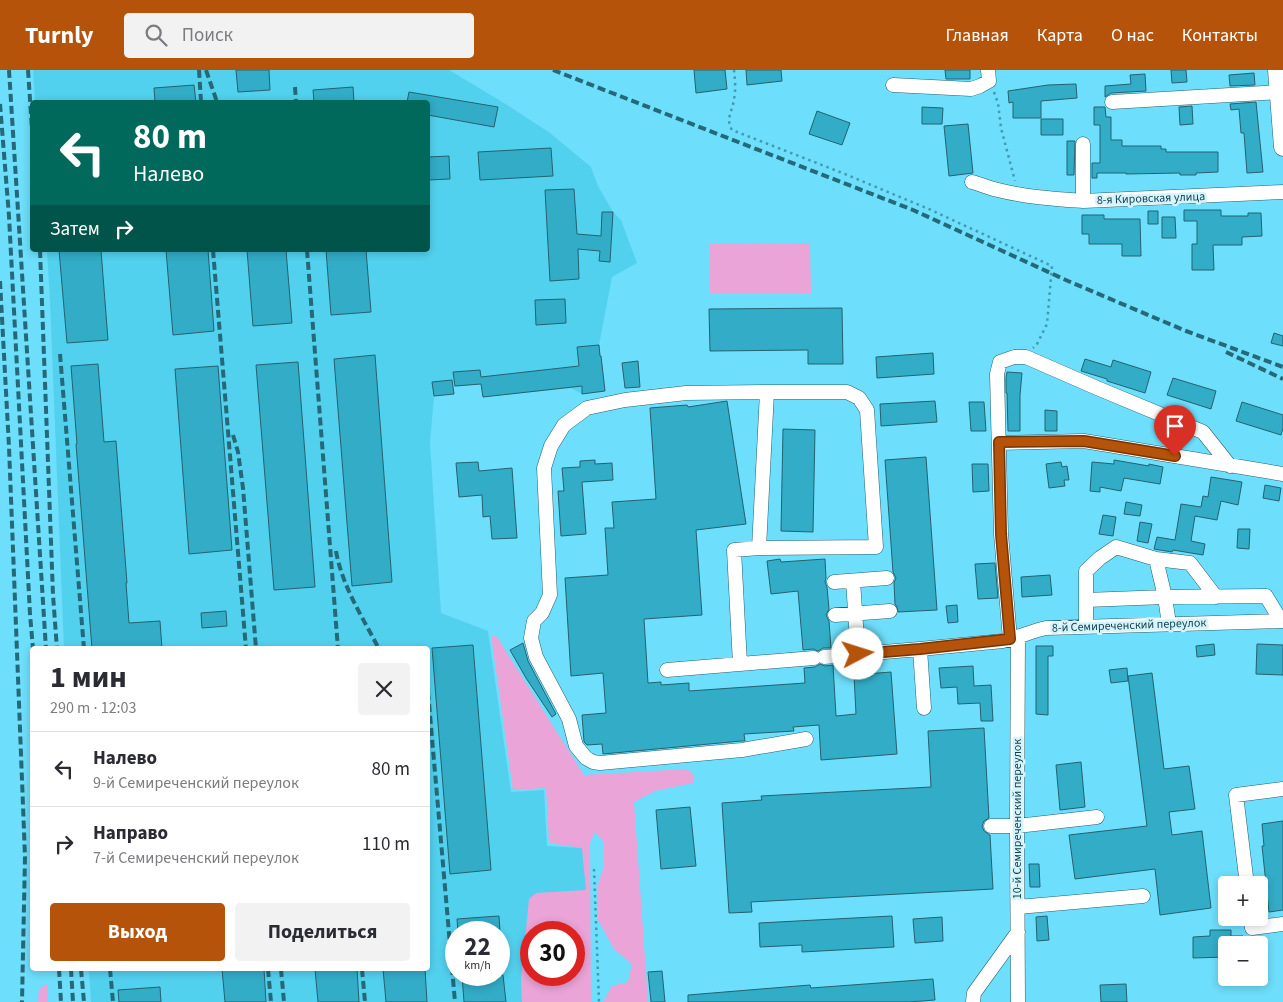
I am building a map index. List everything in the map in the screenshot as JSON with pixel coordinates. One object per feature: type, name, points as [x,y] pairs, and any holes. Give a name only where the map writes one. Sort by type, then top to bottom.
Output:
[{"type":"main road","points":[[1279,81],[1283,147]]},
{"type":"street","points":[[893,85],[971,89],[980,86],[989,75]]},
{"type":"street","points":[[1112,102],[1279,81]]},
{"type":"street","points":[[1083,144],[1083,201]]},
{"type":"street","name":"8-я Кировская улица","points":[[972,182],[1019,195],[1083,201],[1283,192]]},
{"type":"street","name":"10-й Семиреченский переулок","points":[[1018,1002],[1014,638],[1001,534],[997,374],[1000,362],[1014,357],[1026,357]]},
{"type":"street","points":[[1026,357],[1203,432],[1230,466]]},
{"type":"street","points":[[759,548],[767,392]]},
{"type":"street","points":[[740,664],[734,550],[876,547],[867,410],[860,398],[847,392],[686,393],[625,400],[587,408],[564,425],[551,446],[544,468],[550,595],[542,613],[534,621],[531,638],[536,657],[569,719],[576,746],[586,758],[600,763],[742,750],[806,739]]},
{"type":"street","points":[[999,442],[1084,441],[1283,474]]},
{"type":"street","points":[[1086,626],[1086,571],[1116,547],[1156,559],[1190,563],[1216,597]]},
{"type":"street","points":[[1156,559],[1169,624]]},
{"type":"street","points":[[834,582],[887,578]]},
{"type":"street","points":[[853,581],[858,654]]},
{"type":"street","points":[[1086,600],[1266,596],[1282,621]]},
{"type":"street","points":[[835,615],[890,611]]},
{"type":"street","name":"8-й Семиреченский переулок","points":[[667,670],[920,649],[1014,638],[1034,630],[1046,628],[1282,621]]},
{"type":"street","points":[[920,649],[924,708]]},
{"type":"street","points":[[1246,876],[1236,795],[1283,789]]},
{"type":"street","points":[[991,826],[1017,826],[1097,817]]},
{"type":"street","points":[[1018,907],[1143,896]]},
{"type":"street","points":[[1268,926],[1283,924]]},
{"type":"street","points":[[1252,926],[1252,928],[1268,926]]},
{"type":"street","points":[[973,1002],[974,993],[1018,932]]},
{"type":"path","points":[[734,70],[734,99],[728,120],[732,130],[931,210],[1052,266],[1047,324],[1037,344],[1026,357]]},
{"type":"path","points":[[989,75],[998,103],[1001,128],[1019,195]]},
{"type":"path","points":[[594,869],[599,1002]]},
{"type":"shaded area","points":[[33,70],[449,70],[550,133],[591,167],[598,186],[613,212],[621,220],[637,263],[612,277],[599,345],[577,347],[582,394],[571,388],[483,397],[481,384],[453,387],[452,380],[432,382],[434,396],[430,443],[441,613],[488,631],[511,792],[544,790],[547,846],[582,848],[587,891],[536,893],[531,921],[520,921],[520,986],[522,1002],[91,1002],[89,971],[430,971],[430,646],[64,646],[47,252],[430,252],[430,100],[35,100]]},
{"type":"shaded area","points":[[810,243],[811,293],[710,293],[709,244]]},
{"type":"shaded area","points":[[491,635],[497,637],[584,775],[686,769],[694,774],[693,783],[655,791],[634,802],[648,1002],[603,1002],[612,986],[628,982],[632,964],[614,949],[598,920],[597,887],[604,866],[603,841],[595,832],[590,843],[591,1002],[522,1002],[521,986],[585,986],[585,921],[527,921],[529,899],[536,893],[586,890],[582,848],[549,843],[546,788],[513,790]]},
{"type":"shaded area","points":[[47,984],[48,1002],[38,1002],[39,989]]},
{"type":"building","points":[[236,70],[269,70],[270,90],[238,92]]},
{"type":"building","points":[[694,70],[725,70],[727,89],[696,93]]},
{"type":"building","points":[[746,70],[781,70],[782,81],[747,85]]},
{"type":"building","points":[[945,70],[970,70],[970,79],[946,79]]},
{"type":"building","points":[[1171,70],[1186,70],[1187,82],[1172,83]]},
{"type":"building","points":[[1254,73],[1255,85],[1230,86],[1229,75]]},
{"type":"building","points":[[1145,74],[1146,91],[1111,93],[1105,97],[1105,86],[1131,84],[1130,75]]},
{"type":"building","points":[[1076,84],[1077,98],[1041,101],[1041,118],[1013,118],[1013,102],[1009,103],[1008,91],[1048,85]]},
{"type":"building","points":[[194,85],[196,100],[155,100],[154,88]]},
{"type":"building","points":[[353,87],[354,100],[314,100],[313,90]]},
{"type":"building","points":[[409,92],[498,107],[494,127],[430,115],[430,100],[407,100]]},
{"type":"building","points":[[1256,102],[1263,172],[1247,173],[1244,133],[1241,133],[1239,109],[1231,110],[1230,104]]},
{"type":"building","points":[[1192,106],[1193,124],[1180,125],[1179,107]]},
{"type":"building","points":[[922,107],[943,108],[942,124],[922,124]]},
{"type":"building","points":[[1094,107],[1105,107],[1106,117],[1111,117],[1111,140],[1122,140],[1122,146],[1161,146],[1161,149],[1166,149],[1166,152],[1218,152],[1218,172],[1196,173],[1196,175],[1180,175],[1180,173],[1097,173],[1097,178],[1092,178],[1092,163],[1100,163],[1100,125],[1094,125]]},
{"type":"building","points":[[817,111],[850,123],[842,145],[809,134]]},
{"type":"building","points":[[1041,119],[1063,119],[1063,135],[1041,135]]},
{"type":"building","points":[[968,124],[973,173],[949,176],[944,126]]},
{"type":"building","points":[[1067,141],[1075,141],[1074,175],[1067,175]]},
{"type":"building","points":[[551,148],[553,176],[480,180],[478,152]]},
{"type":"building","points":[[449,156],[450,179],[430,180],[430,157]]},
{"type":"building","points":[[574,189],[577,234],[601,236],[602,212],[613,212],[610,262],[599,261],[600,251],[578,249],[579,279],[550,281],[545,190]]},
{"type":"building","points":[[1184,210],[1221,210],[1221,216],[1248,216],[1248,213],[1261,213],[1262,236],[1242,237],[1242,245],[1213,245],[1214,270],[1192,270],[1192,244],[1197,244],[1197,221],[1184,221]]},
{"type":"building","points":[[1148,211],[1158,211],[1158,224],[1148,224]]},
{"type":"building","points":[[1082,215],[1104,215],[1104,219],[1140,219],[1141,256],[1122,256],[1122,244],[1089,244],[1089,234],[1082,234]]},
{"type":"building","points":[[1162,217],[1175,217],[1176,238],[1162,238]]},
{"type":"building","points":[[59,252],[101,252],[108,340],[67,343]]},
{"type":"building","points":[[166,252],[208,252],[214,331],[173,335]]},
{"type":"building","points":[[247,252],[286,252],[292,323],[253,326]]},
{"type":"building","points":[[326,252],[366,252],[371,312],[331,315]]},
{"type":"building","points":[[565,299],[566,323],[536,325],[535,300]]},
{"type":"building","points":[[842,308],[843,364],[808,364],[808,350],[710,351],[709,309]]},
{"type":"building","points":[[1274,333],[1283,336],[1283,346],[1271,343]]},
{"type":"building","points":[[599,345],[605,391],[582,394],[582,386],[483,397],[481,384],[455,386],[453,372],[480,370],[481,377],[579,366],[577,347]]},
{"type":"building","points":[[933,353],[934,374],[877,378],[876,357]]},
{"type":"building","points":[[375,355],[392,582],[352,586],[334,359]]},
{"type":"building","points":[[1085,359],[1111,367],[1113,360],[1151,372],[1145,393],[1081,371]]},
{"type":"building","points":[[638,361],[640,387],[625,388],[622,363]]},
{"type":"building","points":[[298,362],[315,587],[274,590],[256,365]]},
{"type":"building","points":[[98,364],[104,442],[116,441],[129,623],[160,621],[162,646],[92,646],[71,366]]},
{"type":"building","points":[[218,366],[232,550],[189,554],[175,369]]},
{"type":"building","points":[[1007,372],[1022,373],[1020,431],[1008,431]]},
{"type":"building","points":[[1173,378],[1216,391],[1211,409],[1167,395]]},
{"type":"building","points":[[452,380],[454,394],[434,396],[432,382]]},
{"type":"building","points":[[727,401],[746,524],[696,530],[702,615],[644,619],[648,683],[661,682],[661,685],[689,683],[689,691],[805,683],[804,668],[815,667],[820,664],[825,666],[833,665],[836,716],[856,714],[854,675],[891,672],[897,754],[821,760],[819,725],[793,727],[794,731],[744,734],[745,741],[603,754],[602,744],[587,745],[584,742],[582,715],[606,713],[603,673],[571,676],[565,578],[608,575],[605,528],[614,528],[612,502],[656,499],[650,408],[687,405],[688,407]]},
{"type":"building","points":[[935,401],[937,422],[881,426],[880,404]]},
{"type":"building","points":[[969,402],[984,402],[986,431],[971,431]]},
{"type":"building","points":[[1242,402],[1283,415],[1281,435],[1236,421]]},
{"type":"building","points":[[1045,410],[1057,411],[1057,431],[1045,431]]},
{"type":"building","points":[[783,429],[815,430],[813,532],[781,531]]},
{"type":"building","points":[[926,457],[937,610],[898,612],[895,604],[894,583],[896,578],[893,572],[885,460]]},
{"type":"building","points":[[595,460],[595,464],[612,463],[613,480],[582,482],[586,534],[561,536],[558,491],[564,491],[562,468],[580,467],[580,461]]},
{"type":"building","points":[[1114,460],[1163,467],[1160,484],[1124,478],[1121,491],[1100,487],[1100,492],[1090,491],[1092,462],[1114,464]]},
{"type":"building","points":[[478,462],[479,471],[512,468],[517,538],[492,539],[490,516],[483,517],[482,495],[459,497],[456,463]]},
{"type":"building","points":[[1061,462],[1062,467],[1067,466],[1069,480],[1064,480],[1065,486],[1049,488],[1046,464]]},
{"type":"building","points":[[972,464],[988,464],[989,491],[973,492]]},
{"type":"building","points":[[1211,477],[1242,482],[1238,505],[1221,501],[1217,520],[1195,516],[1191,541],[1205,544],[1203,555],[1154,549],[1157,537],[1175,540],[1181,504],[1201,507],[1203,496],[1208,497]]},
{"type":"building","points":[[1265,485],[1281,488],[1279,501],[1263,498]]},
{"type":"building","points":[[1126,502],[1142,505],[1140,516],[1124,514]]},
{"type":"building","points":[[1103,515],[1116,517],[1113,536],[1099,534]]},
{"type":"building","points":[[1140,522],[1152,524],[1148,543],[1137,541]]},
{"type":"building","points":[[1238,529],[1250,529],[1249,549],[1237,548]]},
{"type":"building","points":[[780,559],[781,562],[825,559],[825,582],[829,609],[826,615],[829,621],[831,648],[823,648],[818,651],[813,649],[803,650],[798,591],[771,594],[767,561]]},
{"type":"building","points":[[995,563],[998,598],[978,599],[975,564]]},
{"type":"building","points":[[1050,575],[1052,595],[1022,597],[1021,577]]},
{"type":"building","points":[[957,605],[958,622],[948,623],[946,606]]},
{"type":"building","points":[[226,611],[227,626],[202,628],[201,613]]},
{"type":"building","points":[[523,643],[528,661],[556,714],[552,717],[510,650]]},
{"type":"building","points":[[1214,644],[1215,655],[1197,657],[1196,646]]},
{"type":"building","points":[[1257,644],[1283,645],[1283,675],[1256,674]]},
{"type":"building","points":[[473,645],[491,870],[450,874],[432,648]]},
{"type":"building","points":[[1036,646],[1053,646],[1053,656],[1048,656],[1048,715],[1036,714]]},
{"type":"building","points":[[973,666],[974,686],[991,685],[993,721],[981,721],[980,703],[958,704],[957,687],[941,688],[939,668]]},
{"type":"building","points":[[1127,668],[1128,681],[1111,683],[1109,670]]},
{"type":"building","points":[[1152,673],[1164,769],[1189,766],[1195,809],[1169,812],[1172,835],[1202,831],[1211,908],[1160,915],[1155,869],[1075,879],[1069,835],[1147,826],[1128,676]]},
{"type":"building","points":[[984,728],[989,818],[984,821],[982,826],[984,831],[990,835],[993,889],[751,902],[752,912],[729,913],[722,803],[762,800],[761,796],[931,787],[928,731]]},
{"type":"building","points":[[1081,762],[1085,807],[1060,810],[1056,765]]},
{"type":"building","points":[[690,807],[696,866],[661,869],[656,810]]},
{"type":"building","points":[[1283,821],[1283,910],[1269,912],[1268,876],[1265,876],[1262,824]]},
{"type":"building","points":[[1029,864],[1039,864],[1040,887],[1030,887]]},
{"type":"building","points":[[499,916],[499,921],[457,921],[457,919]]},
{"type":"building","points":[[892,916],[894,947],[802,952],[802,945],[760,947],[759,923]]},
{"type":"building","points":[[1047,916],[1049,940],[1037,941],[1036,917]]},
{"type":"building","points":[[942,917],[943,941],[915,943],[913,919]]},
{"type":"building","points":[[1210,930],[1231,930],[1231,936],[1218,936],[1218,957],[1193,958],[1193,937],[1210,936]]},
{"type":"building","points":[[222,971],[264,971],[266,1002],[225,1002]]},
{"type":"building","points":[[315,971],[357,971],[359,1002],[318,1002]]},
{"type":"building","points":[[383,971],[425,971],[427,1002],[386,1002]]},
{"type":"building","points":[[662,971],[665,1002],[651,1002],[648,972]]},
{"type":"building","points":[[933,979],[935,1000],[909,1002],[688,1002],[688,995],[810,985],[811,988]]},
{"type":"building","points":[[1126,984],[1127,1002],[1101,1002],[1100,985]]},
{"type":"building","points":[[463,986],[504,986],[506,1002],[464,1002]]},
{"type":"building","points":[[160,987],[161,1002],[119,1002],[118,990]]},
{"type":"railway","points":[[9,70],[46,646]]},
{"type":"railway","points":[[28,70],[30,100]]},
{"type":"railway","points":[[199,70],[201,100]]},
{"type":"railway","points":[[206,70],[216,100]]},
{"type":"railway","points":[[553,70],[913,210],[1068,281],[1186,331],[1283,367]]},
{"type":"railway","points":[[295,87],[296,100]]},
{"type":"railway","points":[[0,104],[9,216],[33,646]]},
{"type":"railway","points":[[40,252],[53,595],[57,646]]},
{"type":"railway","points":[[213,252],[246,646]]},
{"type":"railway","points":[[307,252],[338,646]]},
{"type":"railway","points":[[0,281],[9,447],[25,857],[22,1002]]},
{"type":"railway","points":[[1226,352],[1283,379]]},
{"type":"railway","points":[[60,354],[84,646]]},
{"type":"railway","points":[[233,435],[238,452],[243,488],[256,646]]},
{"type":"railway","points":[[336,551],[348,589],[377,646]]},
{"type":"railway","points":[[430,715],[455,1002]]},
{"type":"railway","points":[[59,971],[61,1002]]},
{"type":"railway","points":[[71,971],[73,1002]]},
{"type":"railway","points":[[81,971],[84,1002]]},
{"type":"railway","points":[[110,971],[113,1002]]},
{"type":"railway","points":[[268,971],[271,1002]]},
{"type":"railway","points":[[281,971],[284,1002]]},
{"type":"railway","points":[[362,971],[365,1002]]},
{"type":"route","points":[[858,654],[1010,639],[1001,534],[999,442],[1084,441],[1175,456]]}]
